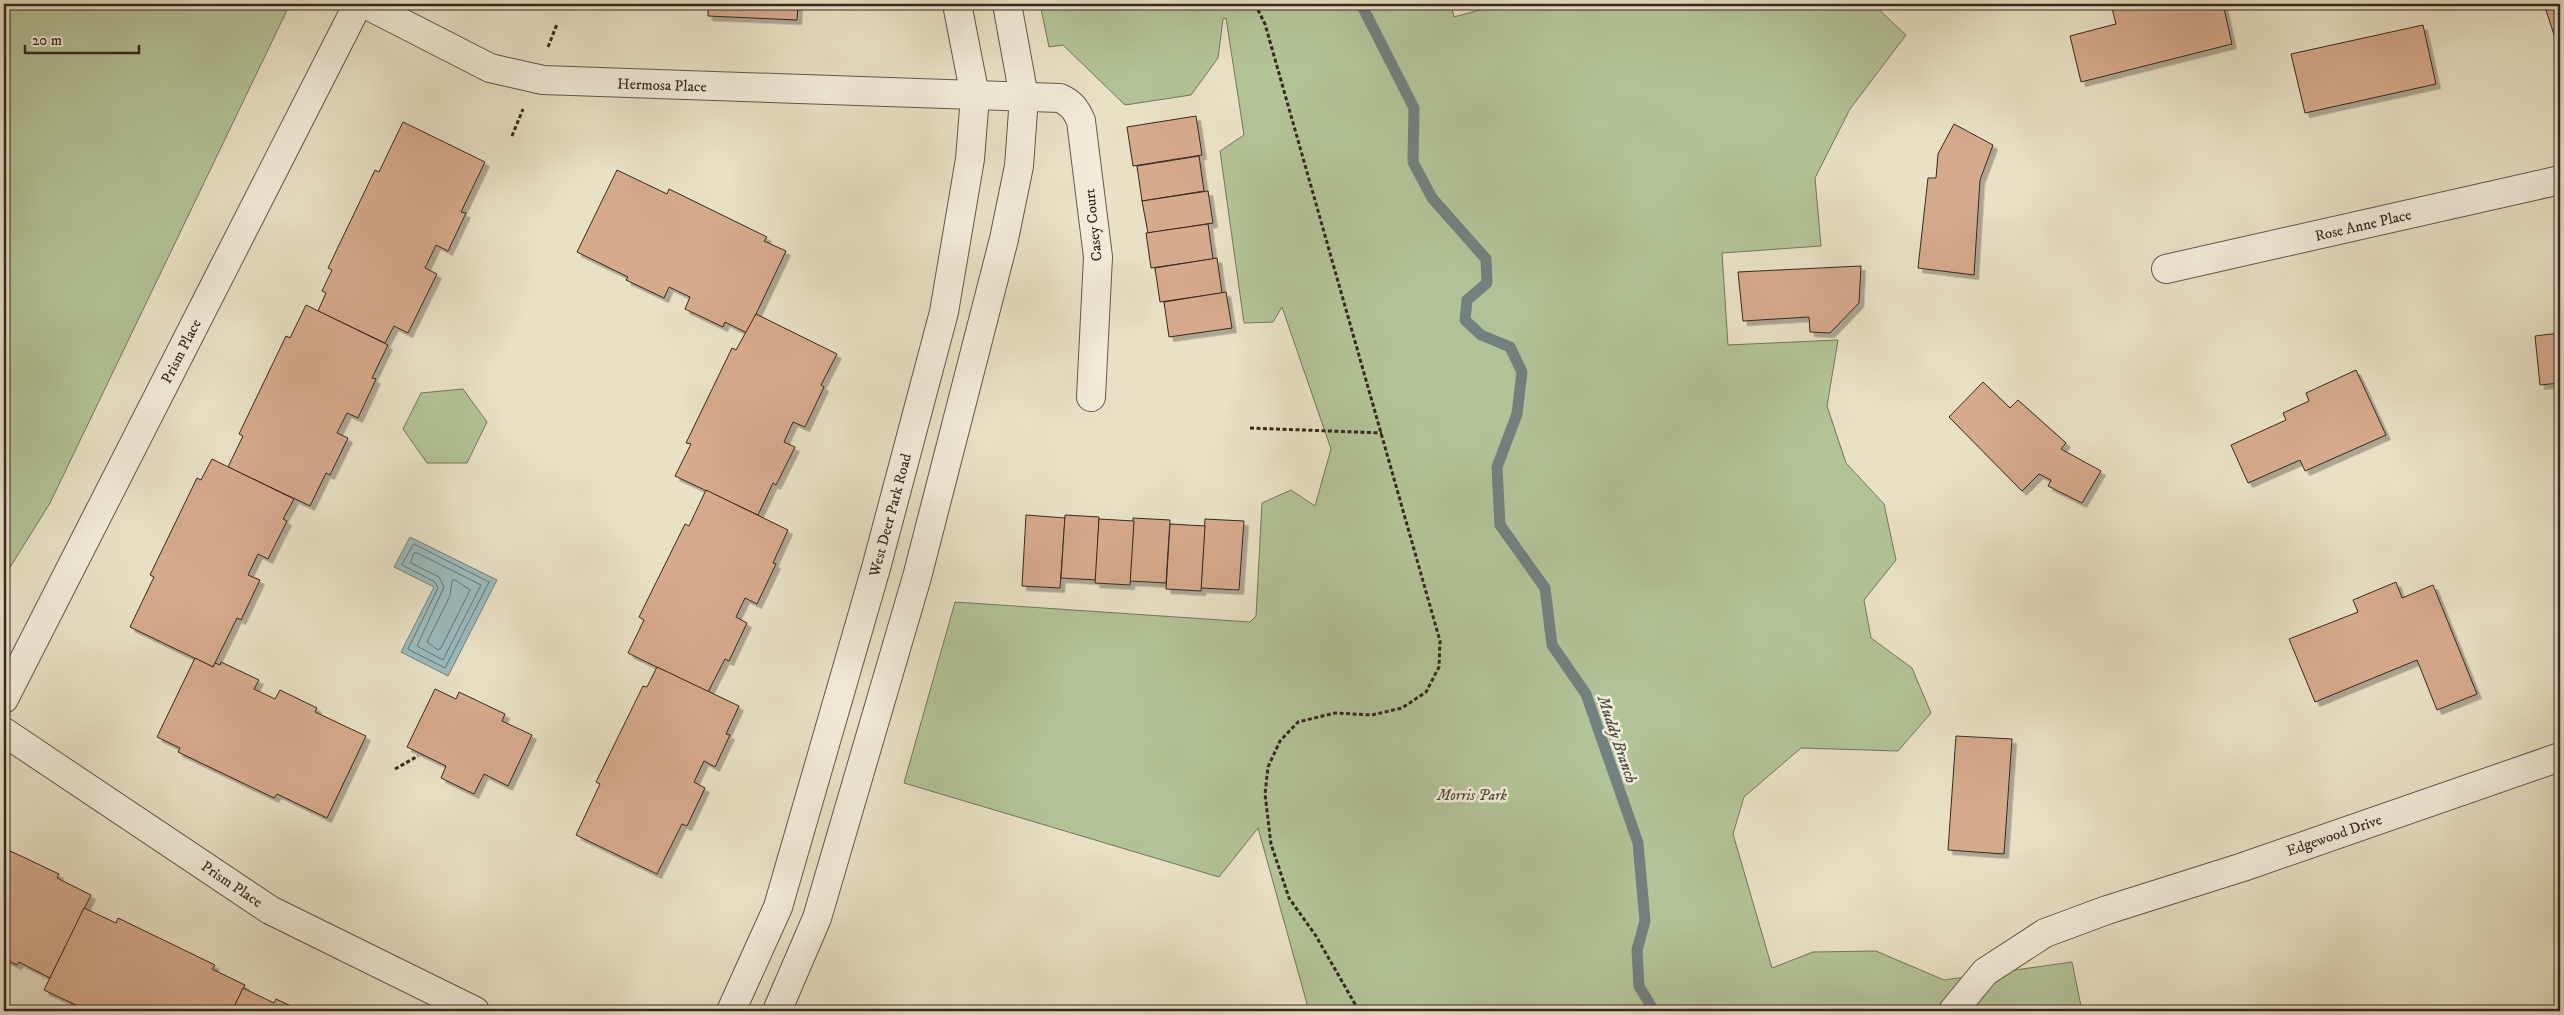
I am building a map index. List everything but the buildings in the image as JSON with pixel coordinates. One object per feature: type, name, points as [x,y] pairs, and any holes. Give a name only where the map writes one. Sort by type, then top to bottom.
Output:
[{"type":"street","name":"Prism Place","points":[[4,699],[358,4]]},
{"type":"street","name":"Hermosa Place","points":[[366,4],[490,68],[543,80],[1024,97]]},
{"type":"street","name":"West Deer Park Road","points":[[731,1011],[778,907],[876,568],[944,312],[970,159],[975,96],[957,4]]},
{"type":"street","points":[[777,1011],[817,918],[917,577],[1004,239],[1020,166],[1024,97],[1007,4]]},
{"type":"street","name":"Casey Court","points":[[1024,97],[1060,98],[1074,106],[1081,121],[1098,257],[1092,397]]},
{"type":"street","name":"Rose Anne Place","points":[[2166,269],[2560,180]]},
{"type":"street","name":"Prism Place","points":[[4,732],[270,910],[475,1011]]},
{"type":"street","name":"Edgewood Drive","points":[[1953,1011],[1985,972],[2045,933],[2107,910],[2243,867],[2560,757]]},
{"type":"path","points":[[1255,4],[1265,24],[1440,641],[1439,667],[1426,692],[1402,708],[1372,715],[1335,713],[1298,722],[1280,741],[1268,767],[1265,794],[1271,844],[1288,898],[1316,936],[1360,1011]]},
{"type":"path","points":[[1250,428],[1382,433]]},
{"type":"path","points":[[395,769],[418,756]]},
{"type":"green space","points":[[4,4],[290,4],[50,503],[4,577]]},
{"type":"green space","name":"Morris Park","points":[[1040,4],[1451,4],[1454,17],[1501,4],[1873,4],[1906,35],[1850,109],[1815,178],[1821,246],[1722,253],[1728,345],[1838,340],[1827,406],[1846,463],[1884,504],[1896,560],[1864,600],[1871,638],[1912,668],[1931,713],[1898,751],[1801,748],[1744,797],[1733,834],[1772,968],[1813,952],[1876,951],[1944,980],[2072,962],[2082,1011],[1309,1011],[1258,828],[1219,877],[904,783],[955,602],[1250,622],[1256,616],[1262,503],[1291,490],[1315,506],[1331,449],[1282,307],[1273,322],[1244,323],[1220,151],[1244,135],[1226,18],[1223,19],[1218,58],[1191,95],[1125,105],[1063,45],[1049,47]]},
{"type":"green space","points":[[463,389],[487,422],[467,463],[427,463],[403,429],[421,393]]},
{"type":"water","points":[[410,537],[497,580],[448,676],[401,652],[434,587],[394,567]]},
{"type":"waterway","name":"Muddy Branch","points":[[1361,4],[1414,108],[1413,162],[1432,198],[1486,259],[1487,283],[1467,300],[1465,320],[1481,335],[1510,347],[1522,372],[1517,414],[1497,467],[1500,525],[1545,588],[1552,645],[1586,694],[1638,843],[1645,921],[1637,950],[1639,986],[1654,1011]]}]
